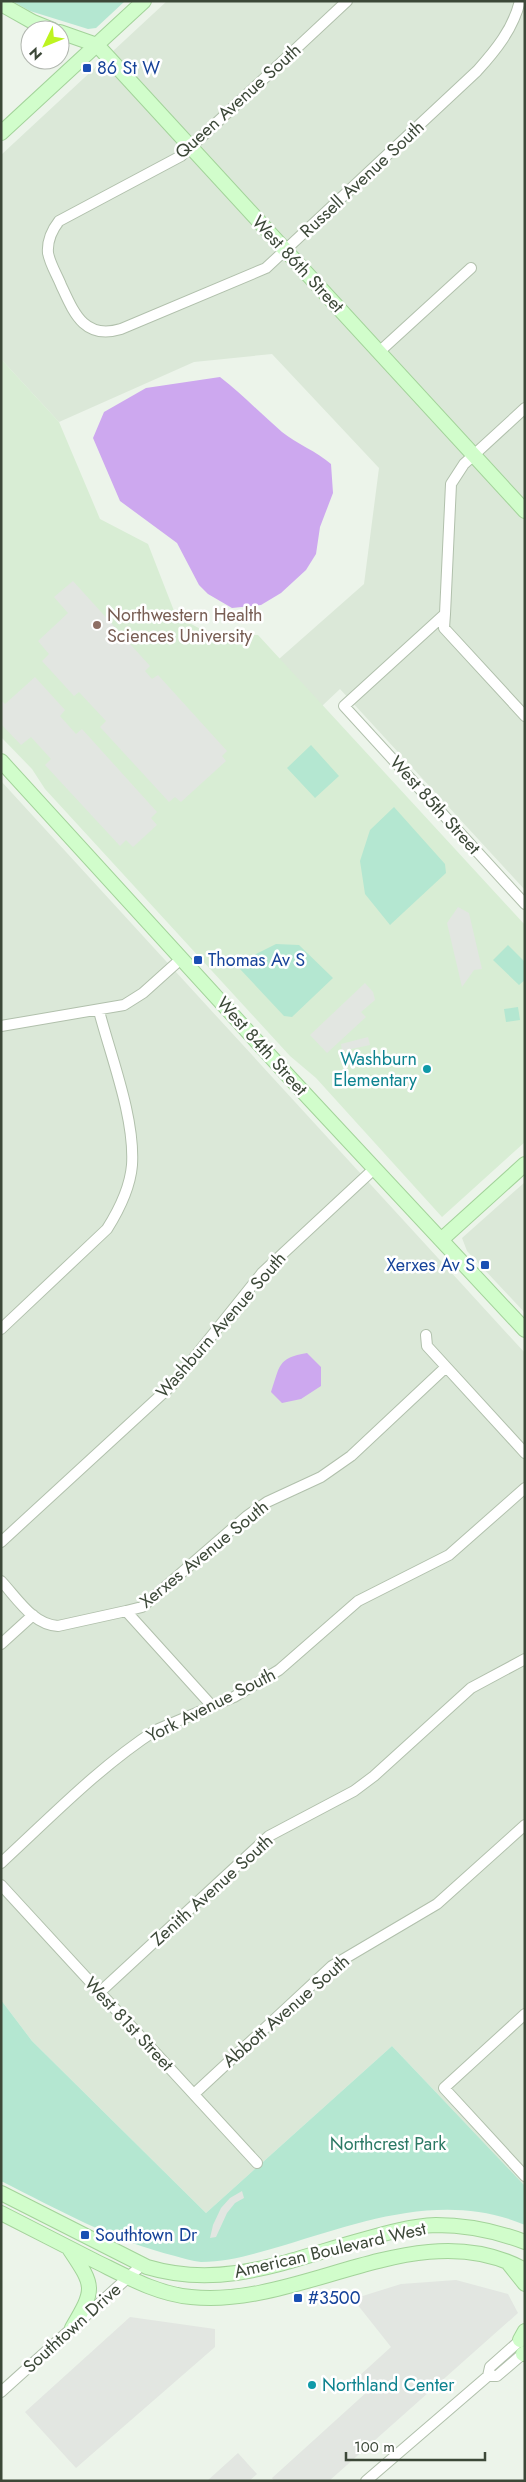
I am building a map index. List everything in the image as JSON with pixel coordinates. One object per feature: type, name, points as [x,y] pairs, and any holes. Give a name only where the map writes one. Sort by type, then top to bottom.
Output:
[{"type":"street","points":[[1,133],[144,1]]},
{"type":"street","name":"Queen Avenue South","points":[[66,296],[48,252],[52,230],[59,220],[181,156],[347,1]]},
{"type":"street","name":"Russell Avenue South","points":[[66,296],[79,320],[88,327],[110,333],[266,268],[476,71],[494,52],[508,31],[520,1]]},
{"type":"street","points":[[1,4],[29,20]]},
{"type":"street","name":"West 86th Street","points":[[70,36],[96,45],[525,511]]},
{"type":"street","points":[[379,352],[471,268]]},
{"type":"street","points":[[525,408],[474,455],[457,473],[451,484],[444,614],[444,628],[525,716]]},
{"type":"street","name":"West 85th Street","points":[[444,614],[344,706],[525,904]]},
{"type":"street","name":"West 84th Street","points":[[1,761],[525,1330]]},
{"type":"street","points":[[1,1026],[124,1006],[134,1000],[182,958]]},
{"type":"street","points":[[1,1329],[107,1229],[119,1210],[127,1188],[132,1167],[132,1144],[129,1122],[99,1010]]},
{"type":"street","points":[[441,1240],[525,1164]]},
{"type":"street","name":"Washburn Avenue South","points":[[1,1542],[173,1384],[262,1273],[374,1168]]},
{"type":"street","points":[[426,1335],[427,1346],[525,1453]]},
{"type":"street","name":"Xerxes Avenue South","points":[[1,1581],[33,1615],[49,1626],[58,1626],[142,1607],[247,1516],[267,1502],[336,1468],[446,1367]]},
{"type":"street","name":"York Avenue South","points":[[1,1863],[124,1753],[156,1730],[234,1696],[279,1670],[358,1601],[448,1555],[470,1538],[525,1488]]},
{"type":"street","points":[[126,1611],[212,1706]]},
{"type":"street","points":[[1,1644],[33,1615]]},
{"type":"street","name":"Zenith Avenue South","points":[[100,1992],[269,1836],[354,1792],[471,1688],[525,1659]]},
{"type":"street","name":"Abbott Avenue South","points":[[194,2094],[332,1966],[437,1904],[525,1825]]},
{"type":"street","name":"West 81st Street","points":[[1,1885],[257,2163]]},
{"type":"street","points":[[525,2014],[444,2088],[525,2176]]},
{"type":"street","name":"American Boulevard West","points":[[1,2193],[143,2264],[169,2273],[225,2275],[244,2273],[408,2228],[436,2226],[494,2231],[525,2242]]},
{"type":"street","name":"American Boulevard West","points":[[1,2213],[128,2278],[152,2288],[191,2297],[234,2297],[414,2253],[448,2251],[473,2253],[509,2263],[525,2270]]},
{"type":"street","points":[[68,2247],[84,2270],[91,2286],[88,2302],[72,2328]]},
{"type":"street","points":[[509,2263],[525,2284]]},
{"type":"street","name":"Southtown Drive","points":[[1,2392],[143,2264]]},
{"type":"street","points":[[366,2481],[488,2376],[497,2376],[524,2344]]},
{"type":"shaded area","points":[[167,1],[525,1],[525,890],[340,689],[322,706],[279,659],[364,584],[379,468],[272,354],[194,362],[59,422],[1,359],[1,155]]},
{"type":"shaded area","points":[[1,359],[59,422],[100,519],[148,544],[176,616],[210,634],[258,635],[525,925],[525,1142],[442,1217],[316,1078],[290,1056],[45,789],[32,769],[1,737]]},
{"type":"shaded area","points":[[220,377],[282,432],[331,464],[333,493],[320,527],[316,554],[306,570],[281,593],[261,605],[232,608],[208,594],[199,585],[177,543],[120,501],[93,438],[104,412],[146,388]]},
{"type":"shaded area","points":[[73,581],[150,666],[145,671],[152,679],[158,675],[227,751],[222,756],[226,761],[181,802],[175,797],[169,802],[100,727],[106,721],[79,692],[74,696],[42,661],[49,654],[38,641],[68,613],[54,597]]},
{"type":"shaded area","points":[[35,677],[65,710],[60,716],[76,734],[82,729],[157,812],[151,818],[157,825],[133,847],[126,840],[120,846],[45,765],[51,759],[31,737],[21,745],[1,724],[1,700],[5,704]]},
{"type":"shaded area","points":[[1,781],[525,1353],[525,2186],[392,2046],[206,2213],[32,2041],[1,2000]]},
{"type":"shaded area","points":[[458,907],[469,913],[482,969],[474,970],[462,987],[447,923]]},
{"type":"shaded area","points":[[365,983],[373,992],[375,1000],[361,1012],[366,1017],[327,1053],[310,1035]]},
{"type":"shaded area","points":[[368,1037],[370,1045],[342,1051],[341,1044]]},
{"type":"shaded area","points":[[525,1182],[525,1313],[467,1251],[462,1238]]},
{"type":"shaded area","points":[[307,1353],[321,1367],[321,1386],[301,1399],[282,1403],[271,1392],[278,1370],[290,1358]]},
{"type":"shaded area","points":[[242,2191],[244,2198],[235,2203],[227,2213],[216,2237],[210,2238],[213,2225],[221,2208],[230,2198]]},
{"type":"shaded area","points":[[456,2280],[508,2294],[518,2313],[329,2481],[274,2481],[272,2478],[368,2391],[358,2377],[391,2347],[353,2299],[401,2284]]},
{"type":"shaded area","points":[[130,2317],[215,2329],[215,2347],[76,2468],[25,2412]]},
{"type":"shaded area","points":[[238,2453],[257,2474],[249,2481],[207,2481]]},
{"type":"green space","points":[[12,1],[125,1],[96,28],[88,29],[70,23],[70,20],[59,20],[30,11]]},
{"type":"green space","points":[[311,745],[339,776],[315,798],[287,768]]},
{"type":"green space","points":[[394,807],[445,864],[446,873],[390,925],[365,894],[360,861],[370,830]]},
{"type":"green space","points":[[276,944],[299,945],[333,978],[292,1017],[284,1016],[240,969],[254,955]]},
{"type":"green space","points":[[508,945],[525,962],[525,980],[519,985],[493,960]]},
{"type":"green space","points":[[518,1007],[520,1020],[506,1022],[504,1009]]},
{"type":"green space","name":"Northcrest Park","points":[[1,2000],[32,2041],[206,2213],[392,2046],[525,2186],[525,2225],[495,2215],[465,2210],[434,2210],[404,2213],[344,2227],[243,2256],[201,2262],[152,2250],[108,2233],[1,2181]]},
{"type":"place","name":"86 St W","points":[[87,68]]},
{"type":"place","name":"Northwestern Health Sciences University","points":[[97,625]]},
{"type":"place","name":"Thomas Av S","points":[[198,960]]},
{"type":"place","name":"Washburn Elementary","points":[[427,1069]]},
{"type":"place","name":"Xerxes Av S","points":[[485,1265]]},
{"type":"place","name":"Southtown Dr","points":[[85,2235]]},
{"type":"place","name":"#3500","points":[[298,2298]]},
{"type":"place","name":"Northland Center","points":[[312,2385]]}]
